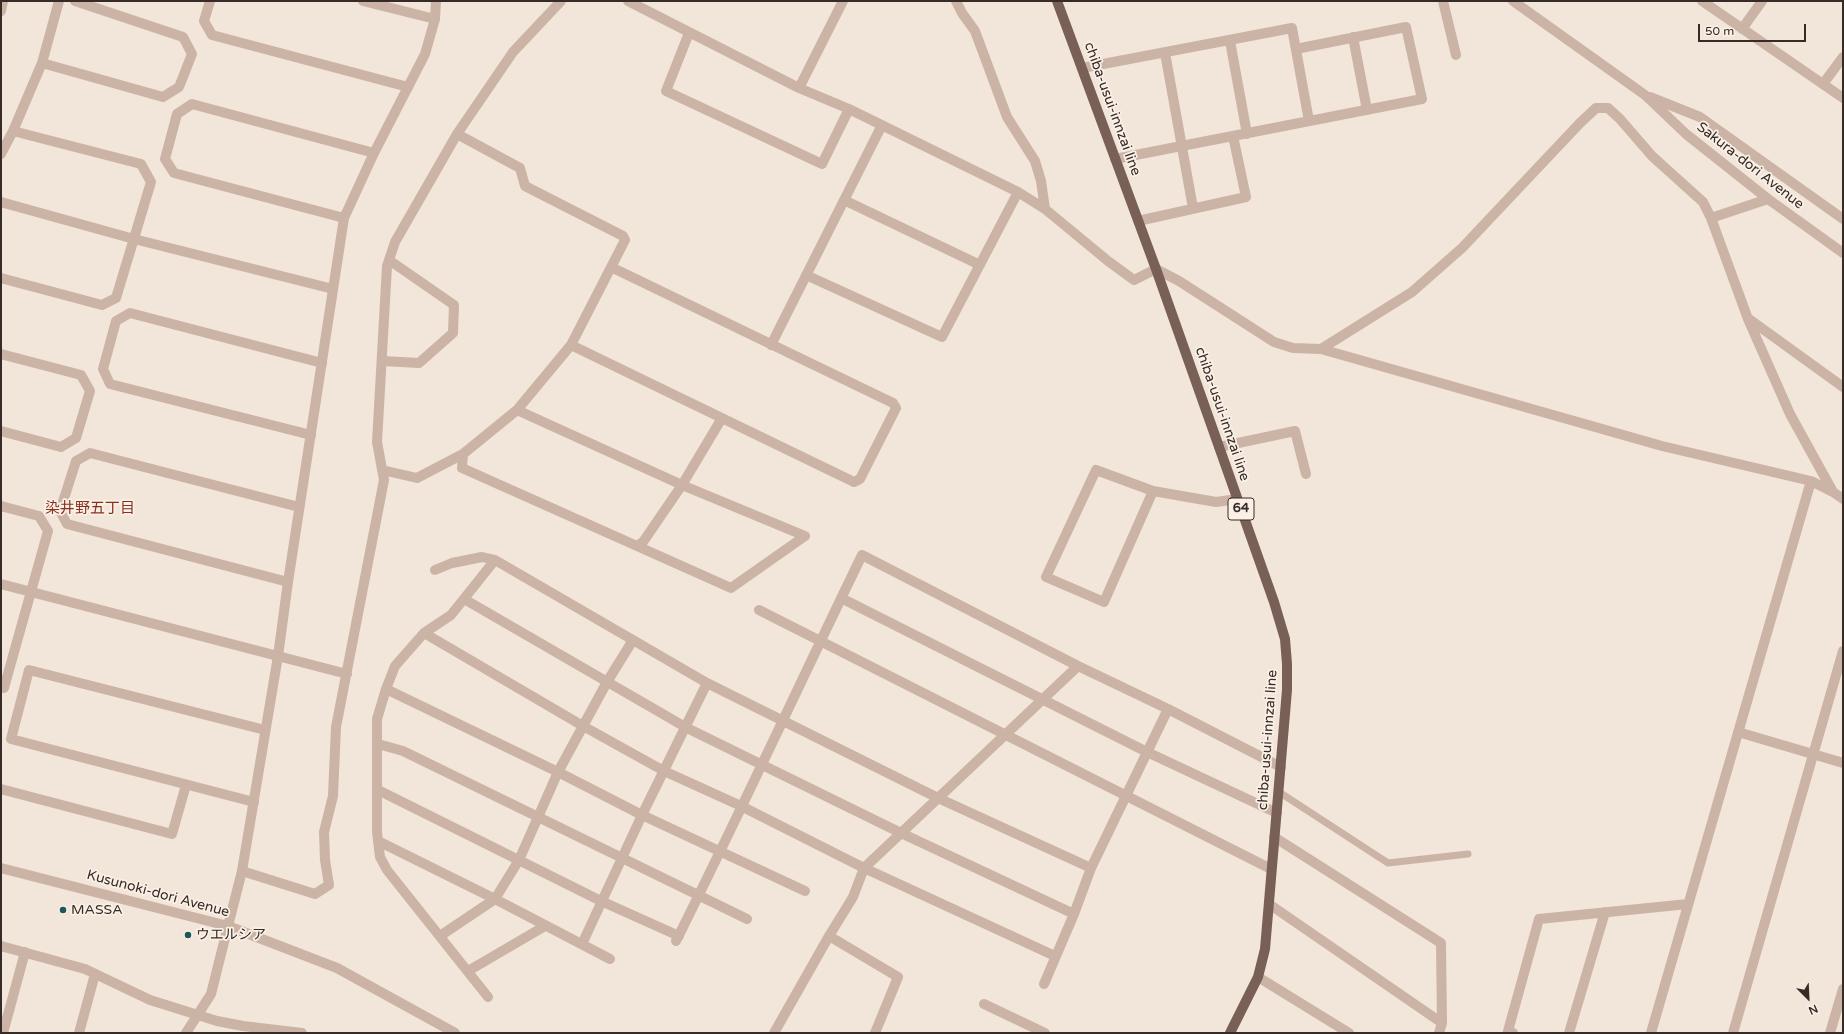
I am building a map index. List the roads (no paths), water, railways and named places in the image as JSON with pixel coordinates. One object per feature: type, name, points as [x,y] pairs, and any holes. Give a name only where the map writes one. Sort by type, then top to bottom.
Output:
[{"type":"main road","name":"chiba-usui-innzai line","points":[[1057,1],[1156,269],[1274,602],[1285,639],[1287,684],[1265,949],[1258,977],[1230,1033]]},
{"type":"street","points":[[1,11],[3,1]]},
{"type":"street","points":[[1,154],[13,131],[42,63],[59,1]]},
{"type":"street","points":[[42,63],[163,97],[179,88],[192,54],[183,37],[75,1]]},
{"type":"street","points":[[210,1],[204,21],[212,35],[408,87]]},
{"type":"street","points":[[363,1],[435,20]]},
{"type":"street","points":[[186,1033],[211,994],[242,871],[278,656],[299,507],[344,218],[374,153],[425,54],[435,20],[436,1]]},
{"type":"street","points":[[242,871],[316,894],[329,885],[325,860],[324,832],[333,796],[336,726],[384,480],[377,442],[389,260],[395,242],[457,134],[513,52],[561,1]]},
{"type":"street","points":[[628,1],[799,88],[849,109],[1018,192],[1045,209],[1108,261],[1134,280],[1156,269],[1179,281],[1274,342],[1293,348],[1321,349],[1662,446],[1811,481],[1843,499]]},
{"type":"street","points":[[799,88],[843,1]]},
{"type":"street","points":[[956,1],[962,13],[975,31],[1007,117],[1035,160],[1042,181],[1045,209]]},
{"type":"street","points":[[1443,1],[1456,55]]},
{"type":"street","name":"Sakura-dori Avenue","points":[[1513,1],[1645,95],[1686,134],[1768,199],[1843,253]]},
{"type":"street","points":[[1702,1],[1843,98]]},
{"type":"street","points":[[1742,29],[1762,1]]},
{"type":"street","points":[[1115,159],[1422,99],[1406,27],[1296,49]]},
{"type":"street","points":[[1082,68],[1292,28],[1310,121]]},
{"type":"street","points":[[689,33],[666,91],[822,164],[849,109]]},
{"type":"street","points":[[1353,37],[1366,110]]},
{"type":"street","points":[[1230,41],[1247,134]]},
{"type":"street","points":[[1165,53],[1193,208]]},
{"type":"street","points":[[1823,84],[1843,56]]},
{"type":"street","name":"Sakura-dori Avenue","points":[[1645,95],[1700,117],[1843,219]]},
{"type":"street","points":[[344,218],[174,173],[165,159],[177,114],[192,104],[374,153]]},
{"type":"street","points":[[1321,349],[1412,292],[1462,248],[1580,123],[1596,108],[1608,108],[1620,119],[1652,156],[1703,202],[1711,218],[1748,319],[1790,414],[1833,492]]},
{"type":"street","points":[[771,345],[882,125]]},
{"type":"street","points":[[1,278],[102,305],[116,298],[151,182],[142,164],[13,131]]},
{"type":"street","points":[[382,470],[417,478],[463,454],[517,410],[571,345],[612,268],[625,240],[623,236],[525,186],[520,168],[457,134]]},
{"type":"street","points":[[1138,221],[1246,197],[1233,136]]},
{"type":"street","points":[[806,275],[942,338],[1018,192]]},
{"type":"street","points":[[1711,218],[1768,199]]},
{"type":"street","points":[[844,200],[980,265]]},
{"type":"street","points":[[1,202],[134,239],[333,289]]},
{"type":"street","points":[[382,361],[419,363],[453,332],[454,305],[389,260]]},
{"type":"street","points":[[571,345],[854,482],[860,479],[896,408],[893,403],[612,268]]},
{"type":"street","points":[[311,435],[110,384],[103,369],[116,321],[130,313],[322,363]]},
{"type":"street","points":[[1748,319],[1843,387]]},
{"type":"street","points":[[1,354],[81,375],[90,391],[76,438],[61,447],[1,431]]},
{"type":"street","points":[[463,454],[462,468],[731,588],[805,536],[682,485],[517,410]]},
{"type":"street","points":[[637,546],[643,542],[682,485],[722,418]]},
{"type":"street","points":[[1219,447],[1295,431],[1306,474]]},
{"type":"street","points":[[288,582],[68,524],[60,511],[76,461],[90,453],[299,507]]},
{"type":"street","points":[[1153,491],[1104,602],[1046,577],[1096,470],[1153,491],[1216,502],[1237,499]]},
{"type":"street","points":[[1651,1033],[1811,481]]},
{"type":"street","points":[[1,506],[39,516],[48,531],[4,688],[1,687]]},
{"type":"street","points":[[378,790],[677,938],[721,851],[761,764],[862,555],[1078,666],[1168,709],[1281,767]]},
{"type":"street","points":[[435,570],[452,563],[482,557],[495,560],[707,683],[938,798],[1091,868]]},
{"type":"street","points":[[488,997],[387,870],[380,858],[378,841],[378,719],[386,689],[395,666],[424,633],[451,615],[495,560]]},
{"type":"street","points":[[1,584],[347,674]]},
{"type":"street","points":[[841,598],[1147,752],[1277,813]]},
{"type":"street","points":[[464,599],[687,728],[1074,914]]},
{"type":"street","points":[[759,610],[1272,869]]},
{"type":"street","points":[[424,633],[583,726],[664,771],[741,806],[864,868],[1055,956]]},
{"type":"street","points":[[440,936],[495,899],[519,860],[537,816],[558,772],[607,682],[633,640]]},
{"type":"street","points":[[1733,1033],[1843,651]]},
{"type":"street","points":[[774,1033],[829,936],[853,898],[864,868],[1044,700],[1078,666]]},
{"type":"street","points":[[254,802],[11,739],[29,670],[265,730]]},
{"type":"street","points":[[582,944],[642,815],[687,728],[707,683]]},
{"type":"street","points":[[386,689],[558,772],[642,815],[805,891]]},
{"type":"street","points":[[1044,984],[1074,914],[1091,868],[1168,709]]},
{"type":"street","points":[[1738,732],[1843,763]]},
{"type":"street","points":[[378,744],[403,751],[746,918]]},
{"type":"street","points":[[1,789],[172,834],[186,785]]},
{"type":"street","points":[[1274,837],[1441,943],[1442,1023],[1439,1033]]},
{"type":"street","points":[[378,841],[495,899],[610,959]]},
{"type":"street","name":"Kusunoki-dori Avenue","points":[[1,868],[228,926],[337,968],[455,1033]]},
{"type":"street","points":[[1269,904],[1442,1023]]},
{"type":"street","points":[[1513,1033],[1508,1032],[1539,919],[1688,904]]},
{"type":"street","points":[[1569,1033],[1605,912]]},
{"type":"street","points":[[468,971],[545,926]]},
{"type":"street","points":[[829,936],[898,977],[875,1033]]},
{"type":"street","points":[[1,946],[85,969],[150,1000],[197,1014],[268,1031],[302,1033]]},
{"type":"street","points":[[3,1028],[25,952]]},
{"type":"street","points":[[79,1033],[95,974]]},
{"type":"street","points":[[1258,977],[1349,1033]]},
{"type":"street","points":[[1830,1033],[1843,989]]},
{"type":"street","points":[[984,1004],[1033,1030],[1045,1033]]},
{"type":"lane","points":[[1279,792],[1388,863],[1468,854]]},
{"type":"place","name":"MASSA","points":[[63,910]]},
{"type":"place","name":"ウエルシア","points":[[188,935]]},
{"type":"district","name":"染井野五丁目","points":[[90,509]]}]
